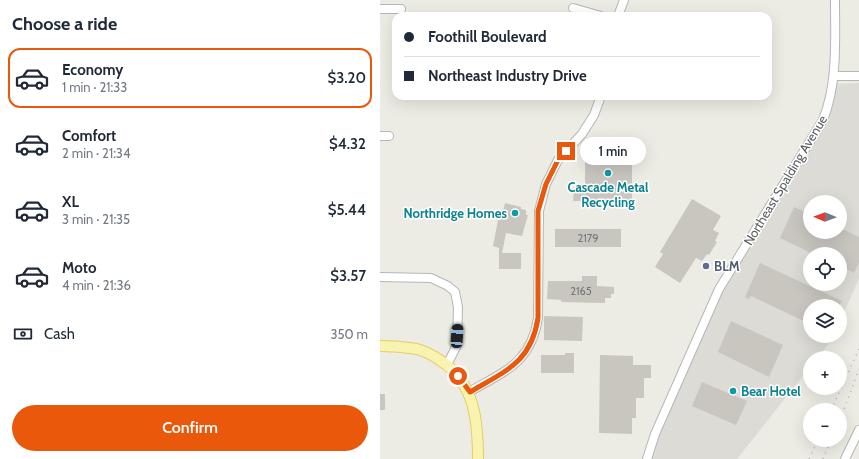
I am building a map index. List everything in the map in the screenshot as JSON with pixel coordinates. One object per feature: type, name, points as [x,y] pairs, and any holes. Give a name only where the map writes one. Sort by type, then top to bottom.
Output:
[{"type":"main road","points":[[380,346],[418,349],[447,365],[458,376],[470,392],[476,418],[478,459]]},
{"type":"street","points":[[620,12],[624,0]]},
{"type":"street","name":"Northeast Spalding Avenue","points":[[647,459],[656,434],[719,289],[823,120],[829,105],[834,76],[835,0]]},
{"type":"street","points":[[573,8],[587,12]]},
{"type":"street","points":[[380,9],[401,9]]},
{"type":"street","points":[[834,76],[859,76]]},
{"type":"street","points":[[470,392],[520,360],[529,349],[535,335],[538,318],[538,211],[546,184],[558,160],[582,134],[594,116],[600,100]]},
{"type":"street","points":[[380,136],[389,136]]},
{"type":"street","points":[[380,277],[432,278],[448,286],[455,292],[458,307],[457,345],[447,365]]},
{"type":"street","points":[[846,459],[859,430]]},
{"type":"shaded area","points":[[859,83],[859,279],[847,306],[847,299],[803,299],[803,343],[830,343],[823,351],[803,351],[803,376],[737,459],[647,459],[713,300],[816,132],[833,84]]},
{"type":"building","name":"Cascade Metal Recycling","points":[[585,157],[632,157],[632,202],[573,201],[574,189],[585,189]]},
{"type":"building","points":[[692,199],[721,216],[713,230],[719,233],[715,241],[717,242],[709,255],[707,254],[702,261],[696,258],[680,283],[655,267],[663,254],[660,252]]},
{"type":"building","points":[[505,203],[521,207],[521,209],[526,210],[526,215],[528,215],[522,236],[506,233],[502,253],[521,253],[521,269],[499,269],[499,248],[493,246],[498,220],[501,220]]},
{"type":"building","points":[[794,207],[803,211],[803,239],[847,239],[847,231],[859,237],[859,263],[854,273],[847,270],[847,247],[803,247],[803,249],[780,238]]},
{"type":"building","points":[[555,229],[621,229],[621,247],[555,247]]},
{"type":"building","points":[[760,263],[803,283],[803,291],[820,291],[838,299],[803,299],[803,321],[751,296],[749,299],[745,297]]},
{"type":"building","points":[[582,276],[597,276],[597,286],[614,287],[614,294],[611,294],[611,298],[605,298],[605,303],[561,302],[561,300],[547,299],[548,281],[582,281]]},
{"type":"building","points":[[544,316],[583,317],[582,341],[544,340]]},
{"type":"building","points":[[731,321],[783,345],[769,377],[718,352]]},
{"type":"building","points":[[565,353],[574,353],[574,373],[541,373],[541,355],[565,355]]},
{"type":"building","points":[[600,355],[633,356],[633,365],[651,365],[651,378],[644,378],[644,398],[636,398],[636,418],[632,418],[632,434],[599,433]]},
{"type":"building","points":[[702,382],[747,401],[736,425],[692,406]]},
{"type":"building","points":[[380,394],[385,394],[385,410],[380,410]]},
{"type":"railway","points":[[834,403],[859,349]]},
{"type":"railway","points":[[846,403],[859,369]]},
{"type":"railway","points":[[809,459],[815,447]]},
{"type":"railway","points":[[823,459],[828,447]]},
{"type":"place","name":"Cascade Metal Recycling","points":[[608,173]]},
{"type":"place","name":"Northridge Homes","points":[[515,213]]},
{"type":"place","name":"BLM","points":[[706,266]]},
{"type":"place","name":"Bear Hotel","points":[[733,391]]},
{"type":"route","points":[[458,376],[470,392],[520,360],[529,349],[535,335],[538,318],[538,211],[546,184],[558,160],[566,151]]}]
